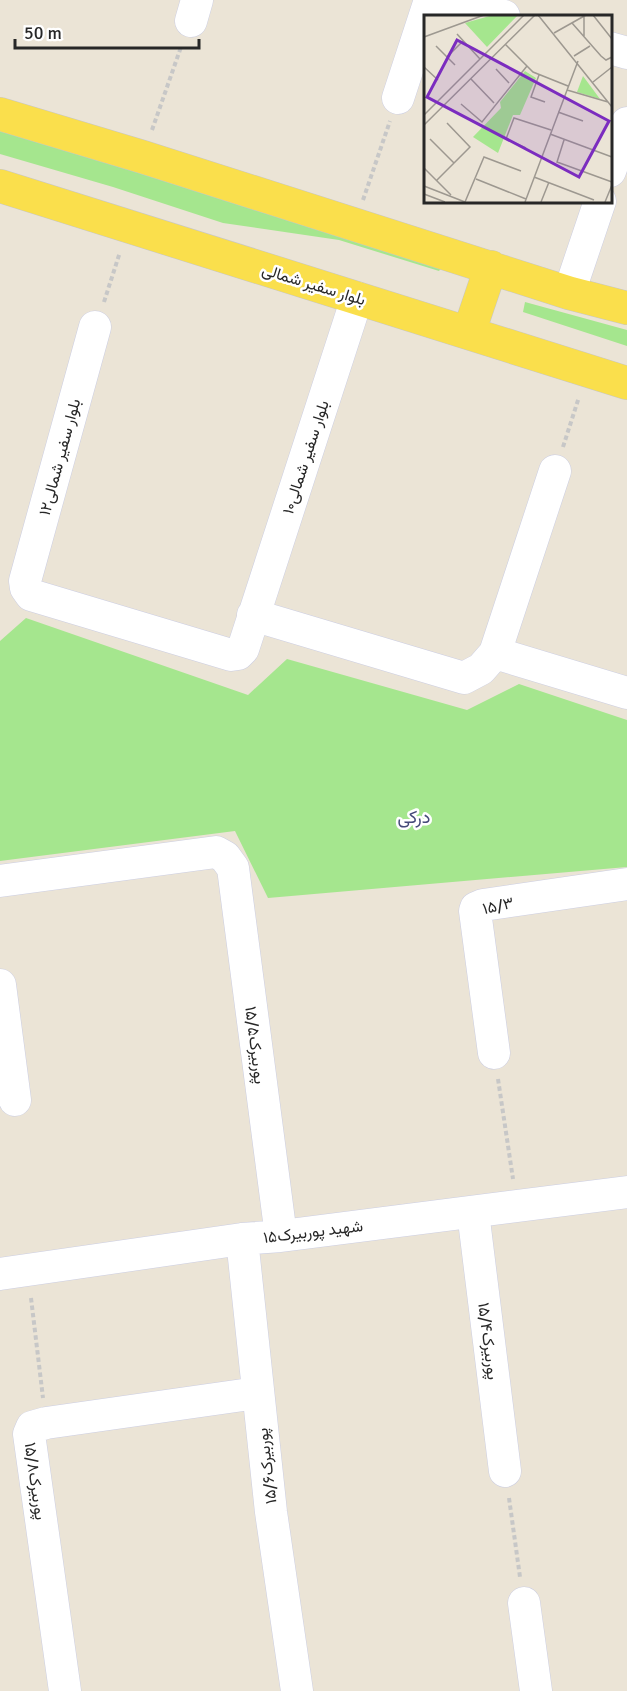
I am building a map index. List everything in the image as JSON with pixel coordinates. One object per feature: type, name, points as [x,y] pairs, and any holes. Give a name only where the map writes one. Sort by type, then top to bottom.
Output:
[{"type":"main road","points":[[0,114],[143,157],[569,293],[627,308]]},
{"type":"main road","name":"بلوار سفیر شمالی","points":[[0,186],[627,383]]},
{"type":"main road","points":[[469,332],[491,267]]},
{"type":"street","points":[[425,15],[430,0]]},
{"type":"street","points":[[448,0],[500,15]]},
{"type":"street","points":[[398,98],[424,18]]},
{"type":"street","points":[[612,49],[627,53]]},
{"type":"street","points":[[612,165],[627,123]]},
{"type":"street","points":[[569,293],[600,202]]},
{"type":"street","name":"بلوار سفیر شمالی۱۰","points":[[26,588],[31,595],[231,655],[238,654],[243,649],[357,298]]},
{"type":"street","name":"بلوار سفیر شمالی۱۲","points":[[26,588],[25,581],[95,327]]},
{"type":"street","points":[[253,615],[464,678],[481,669],[495,653],[555,471]]},
{"type":"street","points":[[495,653],[627,693]]},
{"type":"street","name":"پوربیرک۱۵/۵","points":[[0,881],[216,852],[225,857],[233,868],[281,1236]]},
{"type":"street","name":"۱۵/۳","points":[[494,1053],[476,908],[483,905],[627,884]]},
{"type":"street","points":[[0,985],[15,1100]]},
{"type":"street","name":"شهید پوربیرک۱۵","points":[[14,1272],[242,1239],[627,1192]]},
{"type":"street","name":"پوربیرک۱۵/۴","points":[[473,1212],[506,1471]]},
{"type":"street","name":"پوربیرک۱۵/۶","points":[[242,1239],[271,1512],[297,1691]]},
{"type":"street","name":"پوربیرک۱۵/۸","points":[[65,1691],[29,1434],[32,1426],[257,1393]]},
{"type":"street","points":[[524,1603],[536,1691]]},
{"type":"path","points":[[143,157],[194,10]]},
{"type":"path","points":[[355,224],[398,98]]},
{"type":"path","points":[[95,327],[129,226]]},
{"type":"path","points":[[555,471],[588,370]]},
{"type":"path","points":[[494,1053],[517,1206]]},
{"type":"path","points":[[14,1272],[46,1423]]},
{"type":"path","points":[[506,1471],[524,1603]]},
{"type":"green space","points":[[0,126],[444,264],[439,271],[339,240],[223,223],[113,187],[0,154]]},
{"type":"green space","points":[[525,302],[627,330],[627,346],[523,312]]},
{"type":"green space","points":[[26,618],[248,695],[287,659],[467,710],[519,684],[627,720],[627,867],[268,898],[235,831],[0,861],[0,641]]},
{"type":"district","name":"درکی","points":[[414,817]]}]
